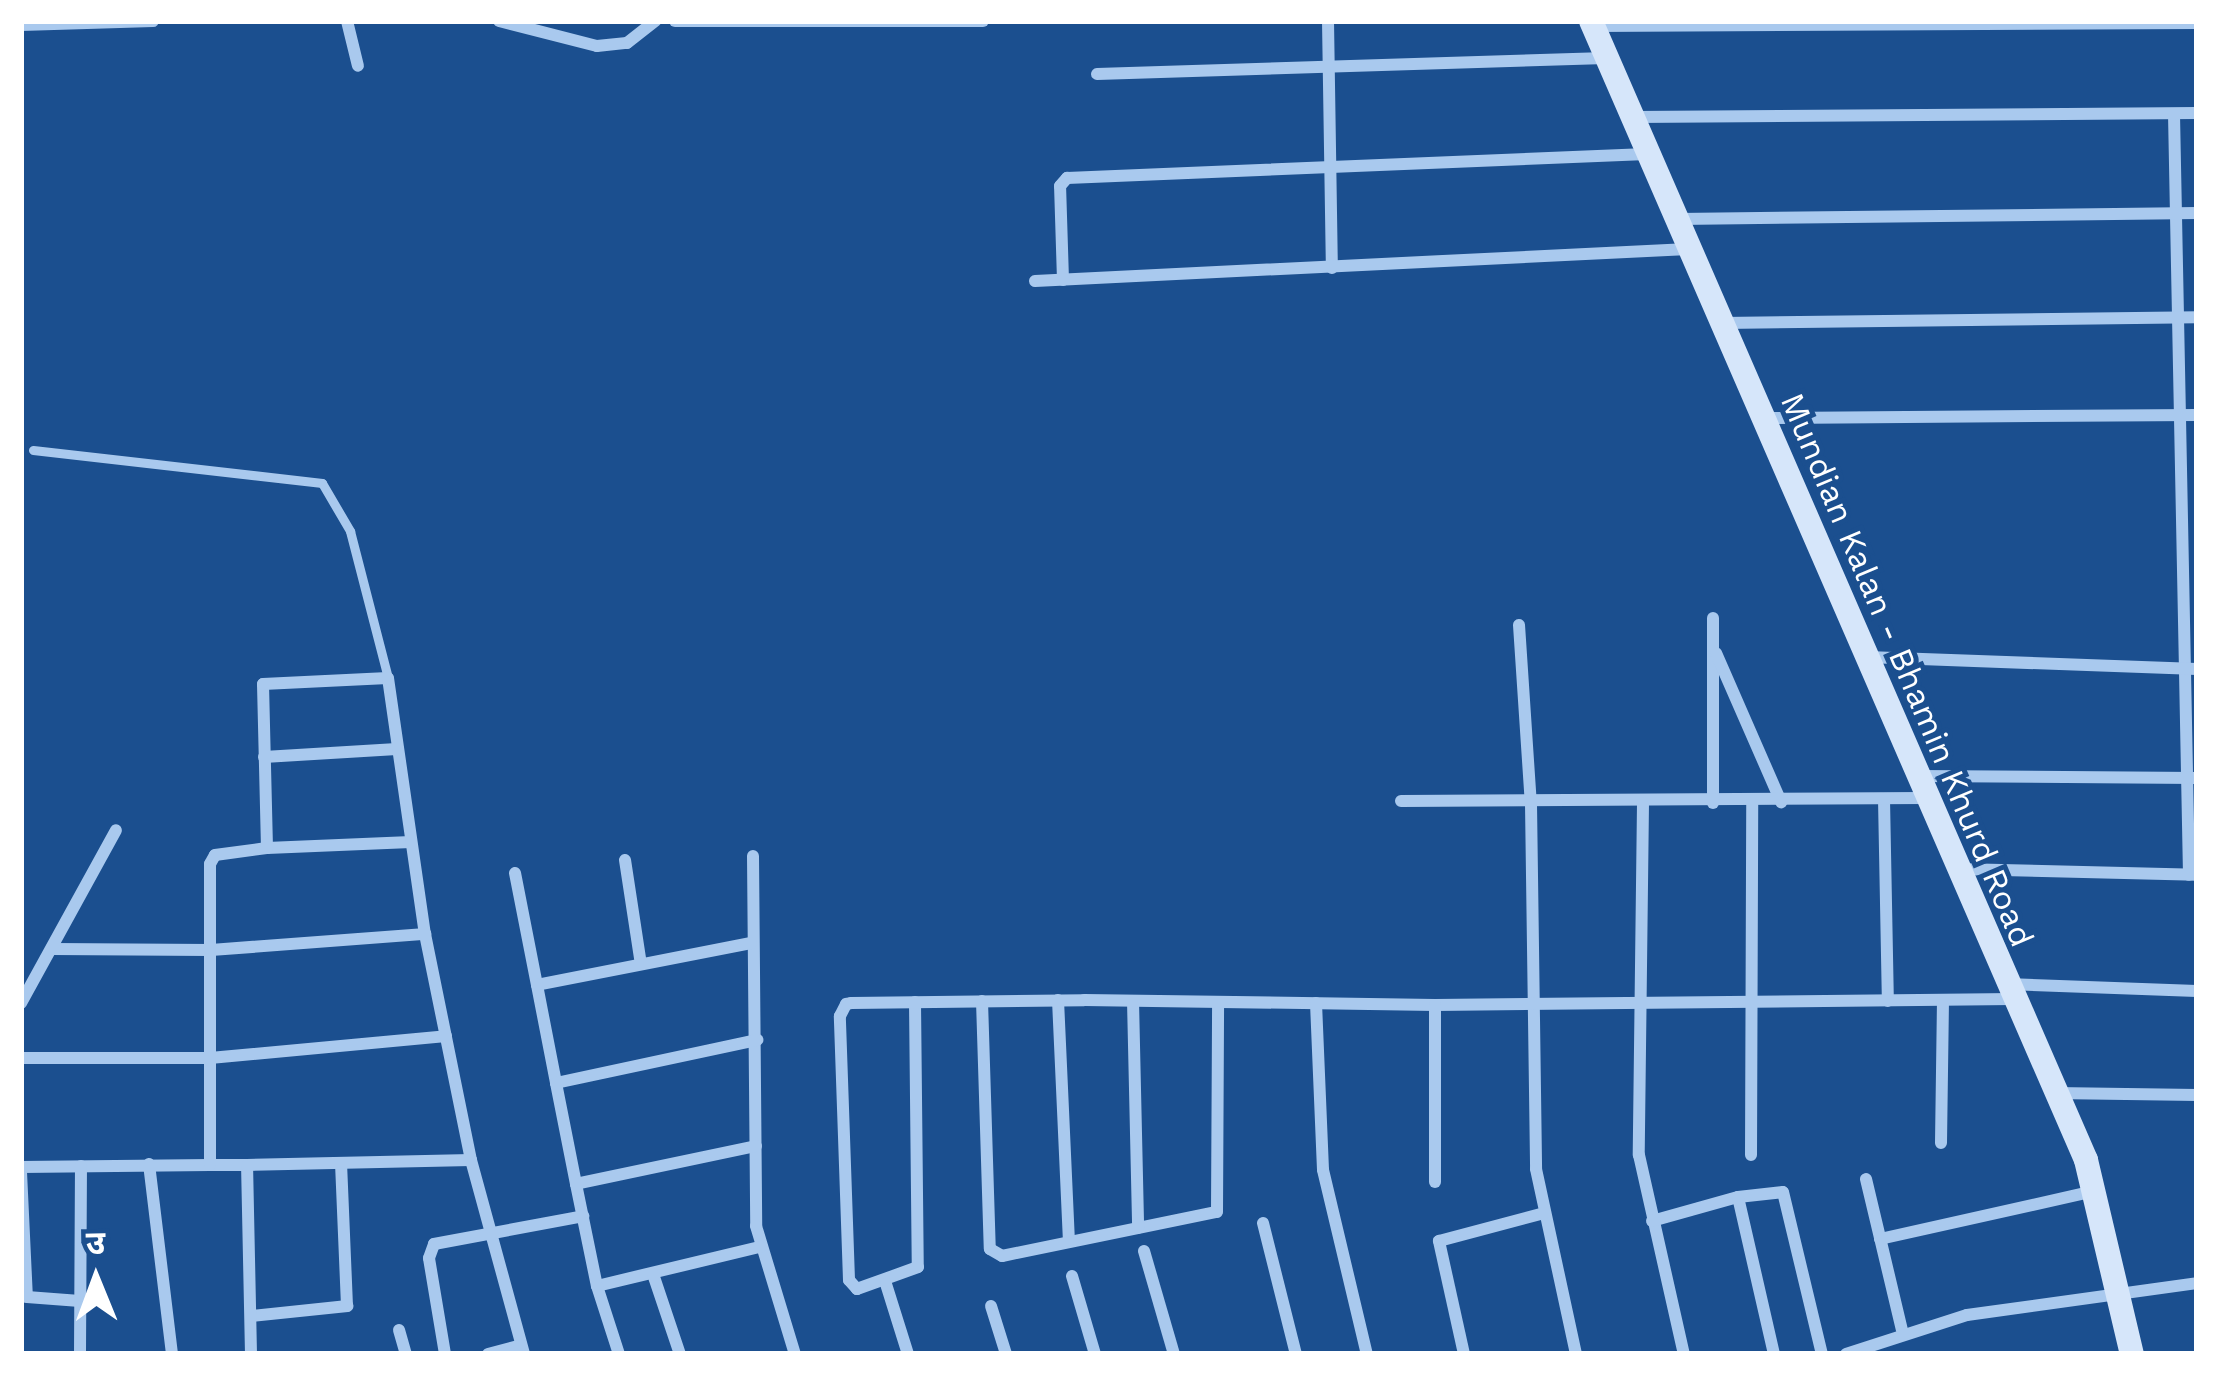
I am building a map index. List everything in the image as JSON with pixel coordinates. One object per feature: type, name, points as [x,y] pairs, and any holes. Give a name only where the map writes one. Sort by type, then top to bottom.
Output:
[{"type":"street","points":[[21,25],[153,21]]},
{"type":"street","points":[[347,21],[358,66]]},
{"type":"street","points":[[500,21],[597,46],[627,43],[655,21]]},
{"type":"street","points":[[675,21],[983,21]]},
{"type":"street","points":[[1328,21],[1332,268]]},
{"type":"street","points":[[1592,24],[2197,23]]},
{"type":"street","name":"Mundian Kalan - Bhamin Khurd Road","points":[[1592,24],[2055,1093],[2094,1191],[2132,1354]]},
{"type":"street","points":[[1097,74],[1607,58]]},
{"type":"street","points":[[1957,869],[2193,875],[2174,113]]},
{"type":"street","points":[[1633,117],[2197,113]]},
{"type":"street","points":[[1063,280],[1060,186],[1067,178],[1330,172],[1648,154]]},
{"type":"street","points":[[1677,219],[2197,213]]},
{"type":"street","points":[[1035,281],[1690,249]]},
{"type":"street","points":[[1721,323],[2197,317]]},
{"type":"street","points":[[1762,418],[2197,415]]},
{"type":"street","points":[[1713,618],[1713,803]]},
{"type":"street","points":[[1519,625],[1531,804],[1544,1213],[1576,1354]]},
{"type":"street","points":[[1713,646],[1781,802]]},
{"type":"street","points":[[1865,657],[2191,669]]},
{"type":"street","points":[[267,848],[263,684],[388,678],[425,934],[471,1160],[523,1349],[488,1354]]},
{"type":"street","points":[[264,757],[397,749]]},
{"type":"street","points":[[1401,801],[1883,800],[1922,787],[2192,778]]},
{"type":"street","points":[[1883,800],[1888,1000]]},
{"type":"street","points":[[1643,803],[1639,1155],[1684,1354]]},
{"type":"street","points":[[1751,1155],[1757,1003],[1752,803]]},
{"type":"street","points":[[21,1003],[116,830]]},
{"type":"street","points":[[210,1165],[213,856],[267,848],[411,842]]},
{"type":"street","points":[[753,856],[760,1247],[795,1354]]},
{"type":"street","points":[[626,860],[641,964]]},
{"type":"street","points":[[515,873],[597,1286],[620,1354]]},
{"type":"street","points":[[52,949],[211,950],[425,934]]},
{"type":"street","points":[[537,985],[751,943]]},
{"type":"street","points":[[916,1002],[918,1267],[886,1283],[859,1289],[849,1280],[840,1016],[851,1003],[916,1002],[982,1001],[1058,1000],[1133,1000],[1757,1003],[1943,1000],[2010,992],[2197,991]]},
{"type":"street","points":[[1058,1000],[1069,1239]]},
{"type":"street","points":[[1133,1000],[1138,1228]]},
{"type":"street","points":[[1941,1143],[1943,1000]]},
{"type":"street","points":[[982,1001],[990,1251],[1002,1256],[1220,1207],[1218,1002]]},
{"type":"street","points":[[1316,1003],[1323,1170],[1367,1354]]},
{"type":"street","points":[[1435,1005],[1435,1182]]},
{"type":"street","points":[[21,1058],[210,1058],[446,1036]]},
{"type":"street","points":[[556,1083],[757,1040]]},
{"type":"street","points":[[2055,1093],[2197,1095]]},
{"type":"street","points":[[576,1184],[756,1146]]},
{"type":"street","points":[[80,1300],[27,1297],[21,1169],[471,1160]]},
{"type":"street","points":[[251,1316],[346,1306],[341,1163]]},
{"type":"street","points":[[149,1164],[172,1354]]},
{"type":"street","points":[[247,1165],[251,1354]]},
{"type":"street","points":[[80,1354],[81,1166]]},
{"type":"street","points":[[1866,1179],[1902,1330]]},
{"type":"street","points":[[1880,1239],[2094,1191]]},
{"type":"street","points":[[1652,1221],[1738,1197],[1783,1192],[1822,1354]]},
{"type":"street","points":[[1738,1197],[1774,1354]]},
{"type":"street","points":[[1464,1354],[1439,1241],[1544,1213]]},
{"type":"street","points":[[445,1354],[431,1247],[492,1228],[583,1216]]},
{"type":"street","points":[[1263,1223],[1296,1354]]},
{"type":"street","points":[[597,1286],[760,1247]]},
{"type":"street","points":[[1144,1251],[1174,1354]]},
{"type":"street","points":[[653,1274],[680,1354]]},
{"type":"street","points":[[1072,1276],[1095,1354]]},
{"type":"street","points":[[886,1283],[908,1354]]},
{"type":"street","points":[[1846,1354],[1902,1330],[2119,1291],[2197,1283]]},
{"type":"street","points":[[991,1306],[1006,1354]]},
{"type":"street","points":[[399,1330],[406,1354]]},
{"type":"lane","points":[[33,450],[322,483],[350,531],[388,678]]}]
